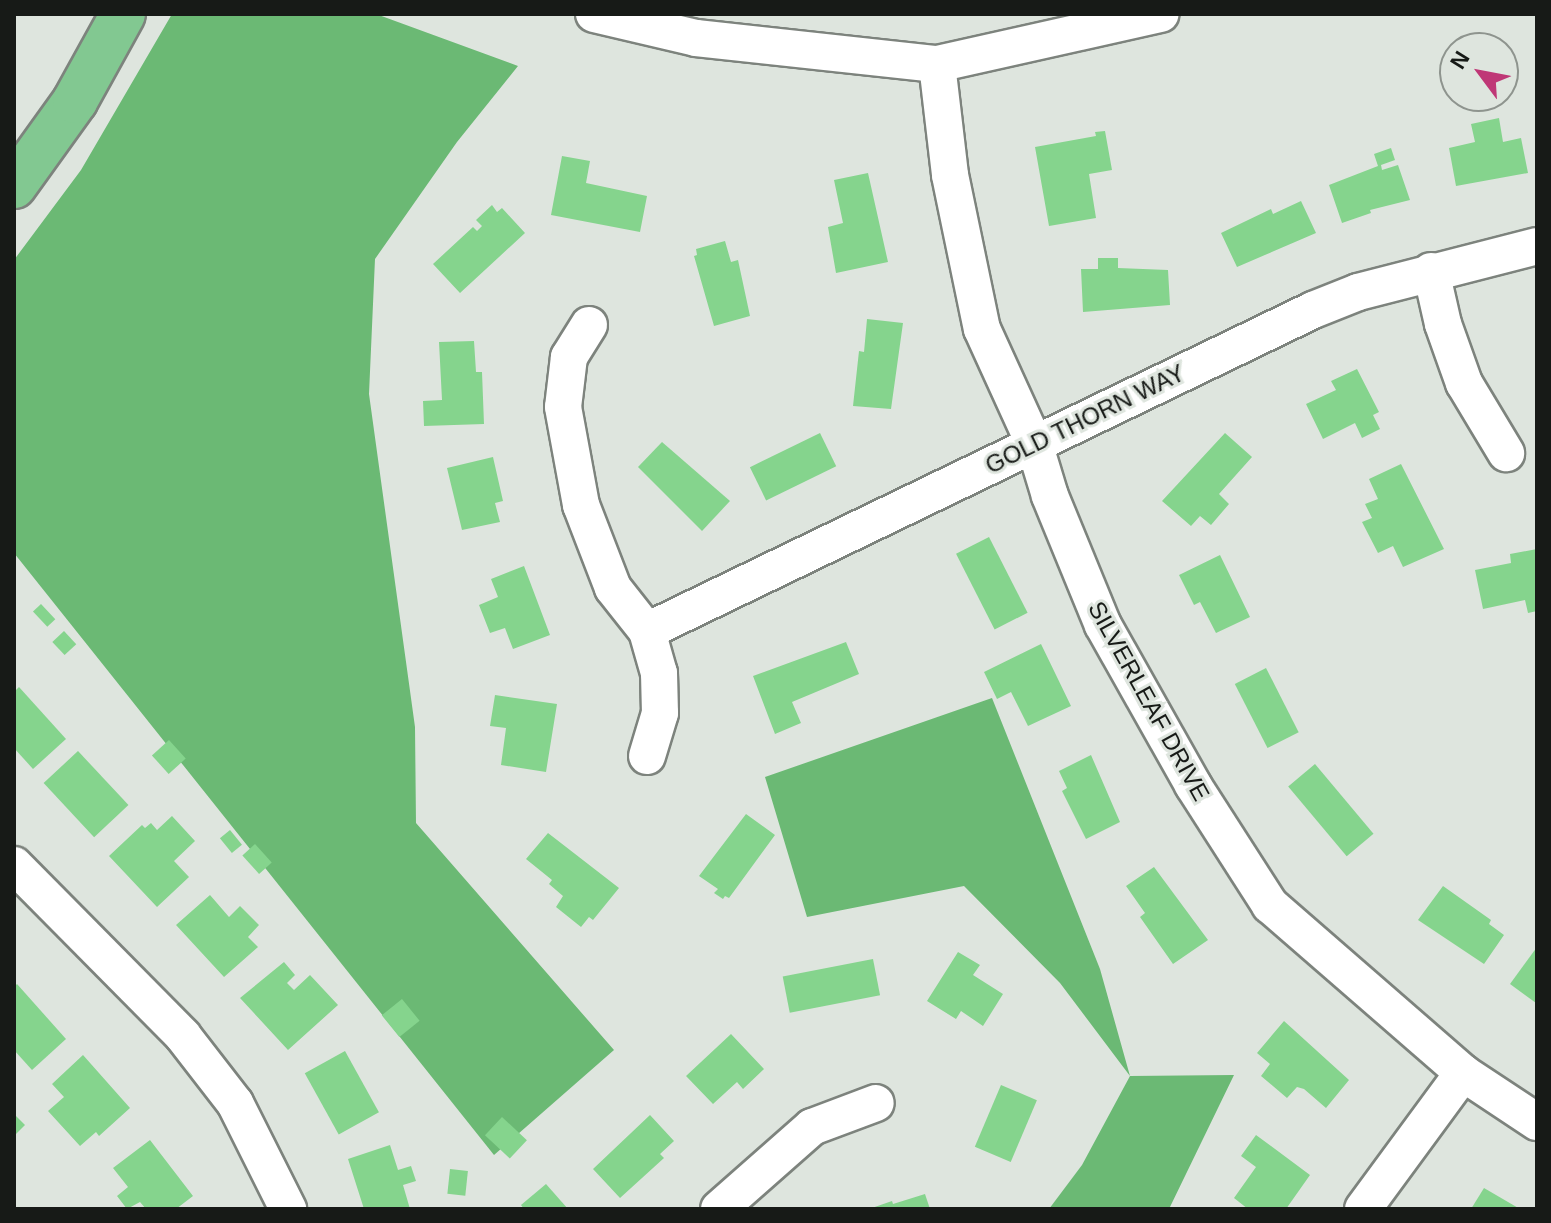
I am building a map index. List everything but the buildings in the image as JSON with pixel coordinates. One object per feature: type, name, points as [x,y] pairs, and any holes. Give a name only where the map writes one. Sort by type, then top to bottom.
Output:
[{"type":"main road","points":[[14,186],[75,101],[123,14]]},
{"type":"street","points":[[594,14],[696,38],[937,64],[1160,14]]},
{"type":"street","name":"SILVERLEAF DRIVE","points":[[937,64],[950,175],[982,329],[1034,443],[1050,496],[1103,625],[1193,785],[1270,905],[1463,1073],[1537,1122]]},
{"type":"street","name":"GOLD THORN WAY","points":[[647,631],[1313,310],[1358,292],[1431,271],[1537,246]]},
{"type":"street","points":[[1431,271],[1443,324],[1464,383],[1506,453]]},
{"type":"street","points":[[589,325],[569,357],[563,407],[581,505],[613,588],[647,631],[659,673],[660,713],[647,756]]},
{"type":"street","points":[[14,865],[183,1036],[235,1103],[288,1209]]},
{"type":"street","points":[[1363,1209],[1463,1073]]},
{"type":"street","points":[[719,1209],[812,1127],[876,1103]]},
{"type":"green space","points":[[172,14],[376,14],[518,66],[457,142],[375,259],[369,394],[415,727],[416,823],[614,1050],[494,1155],[14,553],[14,260],[81,170]]},
{"type":"green space","points":[[992,698],[1100,969],[1130,1076],[1060,983],[964,886],[807,917],[765,777]]},
{"type":"green space","points":[[1234,1075],[1169,1209],[1049,1209],[1082,1165],[1130,1076]]}]
